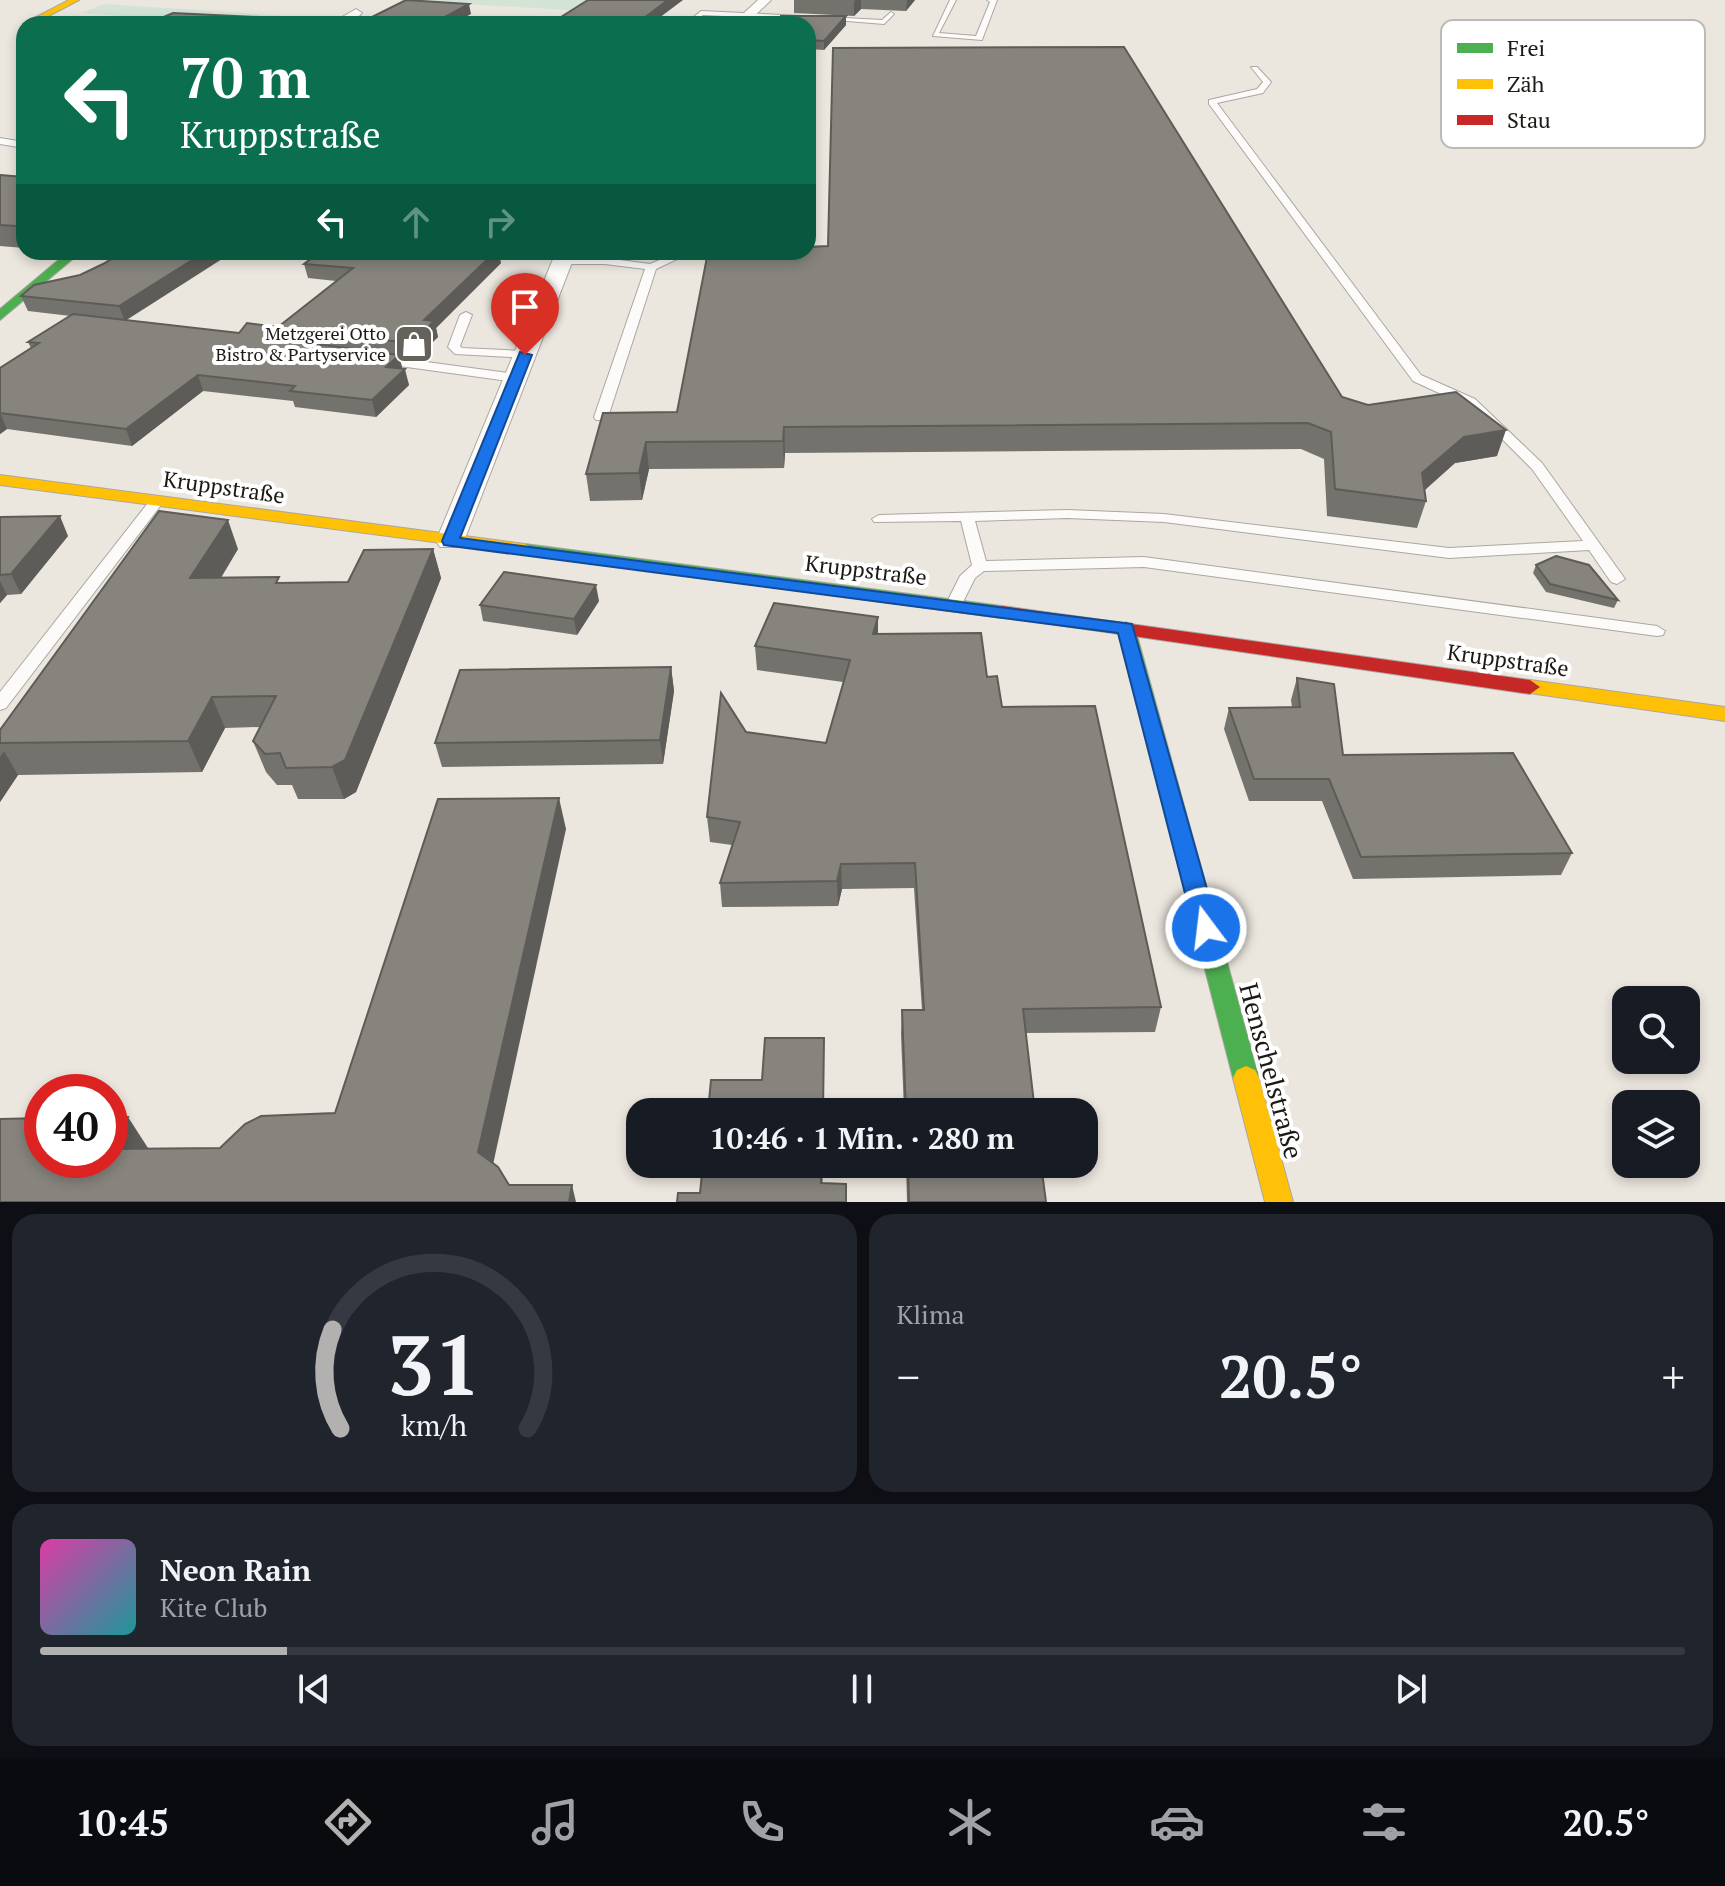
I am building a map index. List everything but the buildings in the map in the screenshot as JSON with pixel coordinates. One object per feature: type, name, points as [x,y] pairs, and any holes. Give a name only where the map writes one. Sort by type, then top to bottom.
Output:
[{"type":"street","points":[[43,16],[75,0]]},
{"type":"street","points":[[747,16],[765,0]]},
{"type":"street","points":[[351,16],[356,13]]},
{"type":"street","points":[[0,316],[66,260]]},
{"type":"street","points":[[450,541],[563,260]]},
{"type":"street","name":"Kruppstraße","points":[[0,480],[1126,628],[1725,714]]},
{"type":"street","name":"Henschelstraße","points":[[1126,628],[1279,1202]]},
{"type":"lane","points":[[953,0],[935,35],[979,38],[994,1],[990,0]]},
{"type":"lane","points":[[697,16],[701,13],[719,16]]},
{"type":"lane","points":[[821,19],[884,22],[891,14]]},
{"type":"lane","points":[[1254,69],[1267,82],[1260,91],[1212,102],[1417,378],[1470,402],[1537,466],[1617,579]]},
{"type":"lane","points":[[595,260],[651,267],[668,260]]},
{"type":"lane","points":[[601,417],[651,267]]},
{"type":"lane","points":[[466,315],[454,347],[459,351],[525,355]]},
{"type":"lane","points":[[367,358],[515,378]]},
{"type":"lane","points":[[0,704],[156,502]]},
{"type":"lane","points":[[879,519],[1067,514],[1164,518],[1449,553],[1593,545]]},
{"type":"lane","points":[[967,517],[980,566]]},
{"type":"lane","points":[[953,606],[968,576],[980,566],[1144,562],[1657,631]]},
{"type":"green space","points":[[397,0],[600,0],[584,11]]},
{"type":"green space","points":[[104,4],[289,16],[119,16],[82,13]]},
{"type":"traffic: fast","points":[[0,316],[66,260]]},
{"type":"traffic: fast","points":[[525,549],[1002,612]]},
{"type":"traffic: fast","points":[[1126,628],[1246,1078]]},
{"type":"traffic: slow","points":[[43,16],[75,0]]},
{"type":"traffic: slow","points":[[0,480],[525,549]]},
{"type":"traffic: slow","points":[[1530,687],[1725,714]]},
{"type":"traffic: slow","points":[[1246,1078],[1279,1202]]},
{"type":"traffic: jam","points":[[1002,612],[1530,687]]},
{"type":"place","name":"Metzgerei Otto Bistro & Partyservice","points":[[414,344]]},
{"type":"route","points":[[525,355],[450,541],[1126,628],[1206,928]]}]
